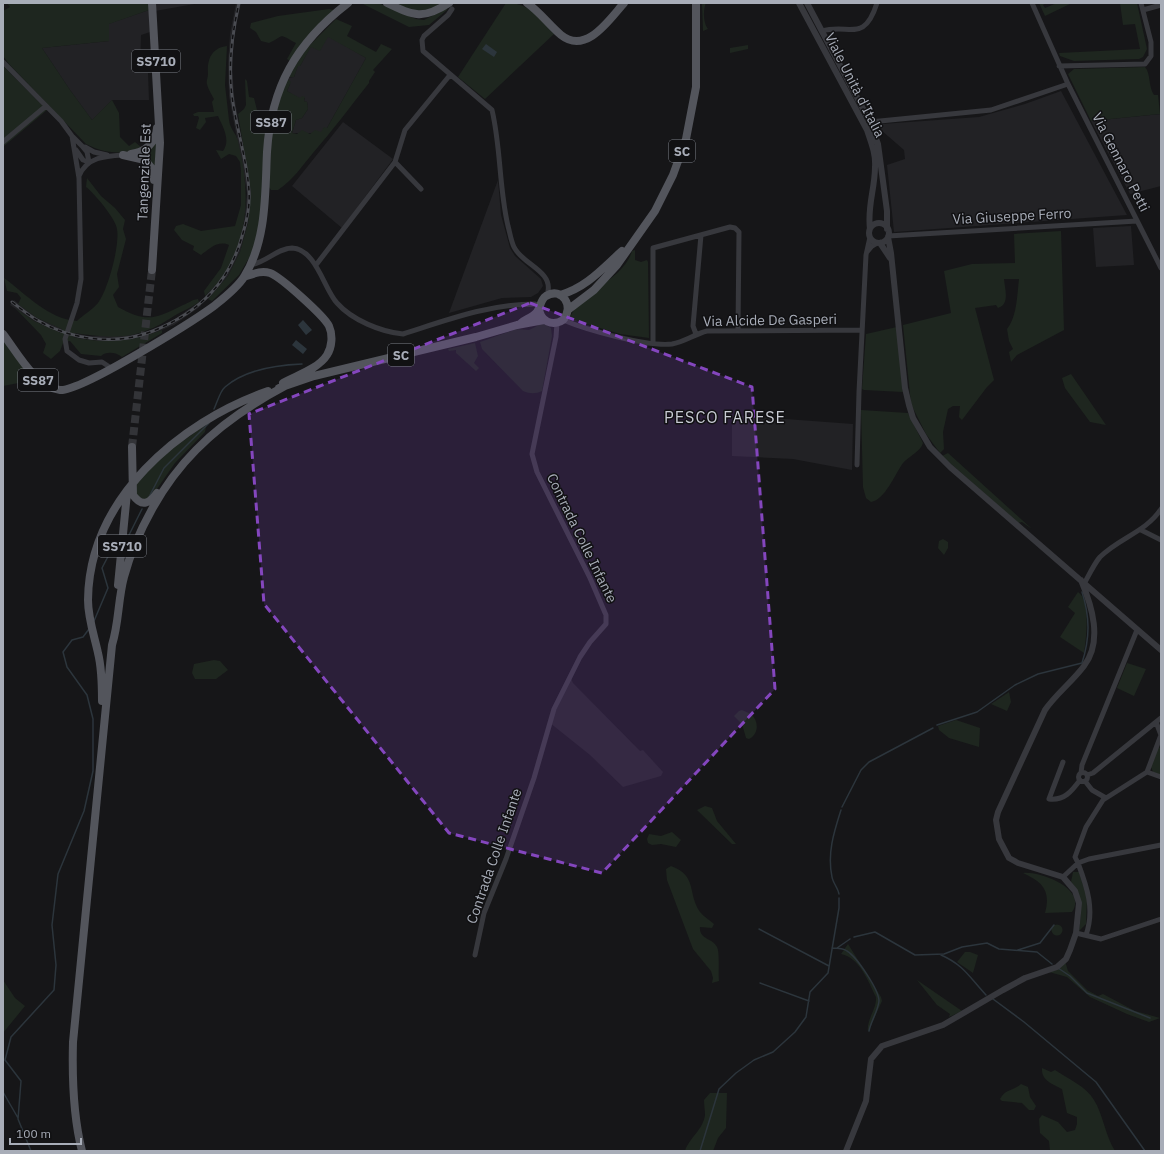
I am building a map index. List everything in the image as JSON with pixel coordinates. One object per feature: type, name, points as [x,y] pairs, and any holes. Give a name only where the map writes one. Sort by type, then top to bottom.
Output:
[{"type":"main road","name":"Tangenziale Est","points":[[152,3],[160,120],[160,156],[152,270]]},
{"type":"main road","name":"SS87","points":[[3,334],[39,382],[48,387],[60,390],[71,388],[91,380],[214,306],[235,288],[244,277],[250,265],[261,232],[266,192],[270,127],[280,85],[294,60],[307,43],[326,22],[348,3]]},
{"type":"main road","points":[[387,3],[408,14],[419,16],[451,6]]},
{"type":"main road","points":[[527,3],[538,10],[561,35],[572,41],[581,41],[593,36],[624,3]]},
{"type":"main road","name":"SC","points":[[568,309],[594,290],[608,276],[662,199],[673,175],[686,139],[696,87],[696,3]]},
{"type":"main road","points":[[123,155],[140,152],[149,146],[155,137],[160,120]]},
{"type":"main road","points":[[123,155],[145,160],[151,166],[154,171],[153,187],[156,199]]},
{"type":"main road","name":"SC","points":[[560,295],[579,288],[589,281],[632,243]]},
{"type":"main road","points":[[244,277],[256,272],[264,272],[278,277],[323,318],[329,326],[332,336],[331,346],[326,356],[318,364],[268,391]]},
{"type":"main road","points":[[548,295],[560,295],[567,302],[568,309],[560,321],[550,323],[544,320],[540,315],[537,306],[542,299],[548,295]]},
{"type":"main road","name":"SC","points":[[517,325],[535,314],[537,306]]},
{"type":"main road","name":"SC","points":[[285,386],[314,376],[476,337],[517,325],[544,320]]},
{"type":"main road","points":[[102,748],[101,671],[89,616],[88,599],[96,544],[105,524],[139,476],[158,455],[179,438],[244,400],[285,386]]},
{"type":"main road","points":[[82,1151],[73,1084],[73,1042],[112,645],[117,630],[124,577],[130,558],[143,528],[176,473],[195,450],[216,432],[256,403],[285,386]]},
{"type":"main road","name":"SS710","points":[[112,645],[132,447],[133,495],[137,502],[144,504],[152,501],[170,473],[198,440],[213,427],[268,391]]},
{"type":"street","name":"Viale Unità d'Italia","points":[[799,3],[860,117],[873,149],[876,167],[869,208],[870,237],[866,255],[857,465]]},
{"type":"street","name":"Viale Unità d'Italia","points":[[807,3],[870,122],[880,154],[905,388],[913,418],[920,431],[930,446],[942,459],[1161,650]]},
{"type":"street","points":[[822,31],[830,29],[854,31],[859,29],[870,19],[877,3]]},
{"type":"street","name":"Via Gennaro Petti","points":[[1032,3],[1059,66],[1161,268]]},
{"type":"street","points":[[1059,66],[1145,64],[1151,56],[1151,42],[1140,3]]},
{"type":"street","points":[[1143,10],[1161,5]]},
{"type":"street","points":[[451,6],[448,16],[424,36],[422,40],[423,51],[492,110],[505,213],[514,248],[524,260],[547,279],[549,285],[548,291]]},
{"type":"street","points":[[3,62],[61,121],[72,136],[87,152],[89,162]]},
{"type":"street","points":[[316,265],[395,162],[405,130],[450,75]]},
{"type":"street","points":[[870,122],[991,110],[1068,84]]},
{"type":"street","points":[[3,141],[46,106]]},
{"type":"street","points":[[72,136],[79,178],[81,279],[77,303],[65,339],[67,351],[79,360],[89,363],[102,362],[111,368]]},
{"type":"street","points":[[82,146],[94,152],[108,156]]},
{"type":"street","points":[[74,148],[83,160],[89,162]]},
{"type":"street","points":[[79,178],[82,170],[89,162],[108,156],[123,155]]},
{"type":"street","points":[[395,162],[421,189]]},
{"type":"street","name":"Via Giuseppe Ferro","points":[[888,234],[1137,221]]},
{"type":"street","points":[[866,255],[869,249],[879,243],[888,234],[883,225],[877,224],[870,230]]},
{"type":"street","points":[[653,343],[653,248],[730,227],[735,228],[739,232],[738,330]]},
{"type":"street","points":[[696,334],[693,326],[701,235]]},
{"type":"street","points":[[870,237],[879,243],[892,263]]},
{"type":"street","points":[[250,265],[258,264],[290,248],[302,252],[316,265],[336,302],[346,313],[392,333],[403,334],[474,311],[508,305],[537,306]]},
{"type":"street","name":"Via Alcide De Gasperi","points":[[560,321],[613,336],[653,343],[672,344],[707,331],[862,330]]},
{"type":"street","name":"Contrada Colle Infante","points":[[475,955],[484,913],[506,860],[534,778],[554,709],[580,657],[590,642],[606,624],[606,615],[590,578],[536,472],[532,454],[560,321]]},
{"type":"street","points":[[1092,611],[1082,582],[1100,558],[1141,530],[1152,521],[1161,509]]},
{"type":"street","points":[[1141,530],[1161,540]]},
{"type":"street","points":[[1087,597],[1092,591]]},
{"type":"street","points":[[846,1151],[866,1100],[870,1059],[882,1046],[943,1025],[1020,981],[1056,967],[1066,959],[1076,933],[1078,897],[1063,877],[1018,863],[1009,858],[999,840],[996,820],[998,812],[1045,710],[1053,699],[1082,669],[1090,656],[1094,632],[1092,591]]},
{"type":"street","points":[[1092,603],[1095,599],[1101,598]]},
{"type":"street","points":[[1106,798],[1092,790],[1078,776],[1081,773],[1082,765],[1137,630]]},
{"type":"street","points":[[1081,773],[1087,775],[1093,773],[1161,718]]},
{"type":"street","points":[[1086,935],[1090,924],[1090,904],[1087,885],[1075,857],[1086,827],[1103,800],[1147,772],[1161,735],[1156,722]]},
{"type":"street","points":[[1063,762],[1049,799],[1062,798],[1082,781],[1087,779],[1087,775]]},
{"type":"street","points":[[1147,772],[1161,777]]},
{"type":"street","points":[[1063,877],[1078,863],[1089,859],[1161,845]]},
{"type":"street","points":[[1076,933],[1101,939],[1161,920]]},
{"type":"highlighted area","points":[[530,303],[752,387],[775,689],[602,873],[449,833],[264,604],[249,414]]},
{"type":"shaded area","points":[[7,3],[149,3],[149,10],[109,24],[109,41],[42,48],[92,120],[112,100],[119,113],[120,137],[129,146],[135,142],[141,147],[127,152],[113,152],[99,150],[86,144],[9,64],[3,56],[3,11],[10,7]]},
{"type":"shaded area","points":[[155,3],[200,3],[155,11]]},
{"type":"shaded area","points":[[236,3],[241,3],[234,35],[232,63],[234,95],[251,193],[248,223],[240,252],[228,276],[209,299],[205,296],[225,274],[236,250],[244,222],[247,193],[229,96],[228,63],[230,34]]},
{"type":"shaded area","points":[[361,3],[378,3],[416,19],[424,20],[447,8],[447,10],[429,25],[409,27]]},
{"type":"shaded area","points":[[393,3],[441,3],[428,10],[417,12]]},
{"type":"shaded area","points":[[506,3],[521,5],[528,8],[554,34],[485,99],[458,77]]},
{"type":"shaded area","points":[[702,3],[706,3],[704,16],[708,29],[703,31]]},
{"type":"shaded area","points":[[1039,3],[1046,3],[1043,5],[1045,8],[1057,3],[1072,3],[1045,16]]},
{"type":"shaded area","points":[[1120,3],[1137,3],[1147,49],[1143,57],[1139,59],[1074,61],[1060,56],[1059,53],[1140,49],[1135,24],[1123,25]]},
{"type":"shaded area","points":[[329,9],[334,10],[290,61],[287,59],[296,43],[284,36],[269,43],[261,41],[256,32],[250,28],[251,23],[278,16]]},
{"type":"shaded area","points":[[149,10],[150,32],[141,35],[140,73],[148,73],[149,100],[112,100],[92,120],[42,48],[109,41],[108,24]]},
{"type":"shaded area","points":[[336,19],[352,26],[347,36],[376,52],[381,44],[392,49],[373,70],[375,72],[369,83],[297,173],[278,190],[271,190],[269,187],[272,127],[286,78],[291,82],[287,91],[300,98],[302,96],[305,97],[304,101],[307,102],[308,109],[302,118],[296,120],[292,133],[297,134],[302,130],[310,134],[315,130],[321,132],[324,127],[327,128],[366,58],[328,37],[320,51],[311,47],[300,66],[298,66],[294,77],[290,77],[289,75],[306,49]]},
{"type":"shaded area","points":[[328,36],[366,58],[327,128],[321,133],[292,133],[296,120],[302,118],[308,109],[307,102],[304,101],[305,98],[300,99],[287,91],[290,84],[286,78],[294,77],[298,65],[300,66],[311,46]]},
{"type":"shaded area","points":[[486,44],[497,52],[494,57],[482,49]]},
{"type":"shaded area","points":[[748,45],[748,49],[730,53],[730,48]]},
{"type":"shaded area","points":[[227,46],[225,85],[230,123],[237,138],[242,159],[246,192],[245,208],[240,241],[233,257],[223,276],[205,296],[204,291],[221,268],[229,245],[217,244],[201,255],[193,250],[194,246],[182,240],[174,230],[176,226],[183,224],[201,231],[235,226],[241,205],[240,162],[236,156],[229,154],[221,159],[216,150],[223,151],[226,142],[225,134],[218,116],[205,118],[206,122],[200,130],[196,128],[199,118],[193,114],[198,112],[214,112],[212,102],[214,99],[207,83],[208,64],[211,56],[217,49]]},
{"type":"shaded area","points":[[3,66],[47,110],[3,147]]},
{"type":"shaded area","points":[[1145,67],[1148,73],[1152,92],[1154,95],[1158,95],[1160,114],[1091,121],[1068,74],[1074,69]]},
{"type":"shaded area","points":[[245,79],[247,81],[249,97],[254,98],[257,110],[270,113],[260,222],[253,251],[239,275],[212,301],[208,299],[228,276],[240,252],[248,223],[251,192],[238,114],[246,105]]},
{"type":"shaded area","points":[[1061,91],[1127,215],[894,232],[887,165],[905,159],[904,150],[881,130],[882,124],[979,117],[1025,104]]},
{"type":"shaded area","points":[[1161,114],[1161,186],[1130,194],[1091,121]]},
{"type":"shaded area","points":[[343,122],[393,159],[342,228],[292,186]]},
{"type":"shaded area","points":[[156,141],[156,170],[140,155]]},
{"type":"shaded area","points":[[87,178],[101,196],[115,208],[125,220],[123,229],[126,239],[117,274],[119,287],[113,295],[118,307],[136,315],[151,317],[158,316],[194,300],[198,299],[199,302],[161,324],[138,334],[115,337],[74,333],[73,337],[96,341],[118,341],[140,337],[162,330],[162,333],[122,357],[111,353],[106,353],[101,356],[81,354],[70,341],[63,343],[60,351],[51,359],[43,353],[46,344],[41,335],[15,308],[34,321],[61,333],[62,329],[37,318],[18,304],[21,298],[17,293],[7,291],[4,278],[47,311],[66,319],[77,321],[98,303],[106,288],[115,256],[117,229],[109,213],[86,187]]},
{"type":"shaded area","points":[[498,180],[501,215],[510,248],[515,256],[541,279],[543,286],[538,293],[531,297],[502,298],[449,313]]},
{"type":"shaded area","points":[[1131,226],[1134,265],[1096,267],[1093,228]]},
{"type":"shaded area","points":[[1061,231],[1064,330],[1017,355],[1011,362],[1009,352],[1013,349],[1009,341],[1007,329],[1015,312],[1019,279],[1004,279],[1006,296],[1002,306],[998,308],[996,305],[975,308],[994,380],[962,420],[959,417],[960,406],[953,406],[948,409],[943,432],[944,449],[940,453],[926,434],[911,404],[903,325],[951,313],[944,271],[972,264],[1015,263],[1014,234]]},
{"type":"shaded area","points":[[635,250],[635,260],[641,262],[647,260],[648,262],[649,338],[620,334],[570,318],[575,309],[583,300],[612,278],[627,261],[632,251]]},
{"type":"shaded area","points":[[14,300],[37,318],[63,329],[61,333],[34,321],[10,305]]},
{"type":"shaded area","points":[[199,302],[201,306],[174,325],[142,338],[111,342],[73,337],[74,333],[88,336],[141,334],[172,321]]},
{"type":"shaded area","points":[[303,320],[312,330],[306,335],[298,325]]},
{"type":"shaded area","points":[[543,323],[551,328],[552,336],[542,391],[528,393],[523,391],[482,349],[480,342],[516,329],[529,330]]},
{"type":"shaded area","points":[[897,327],[903,392],[862,389],[866,334]]},
{"type":"shaded area","points":[[3,339],[34,380],[3,386]]},
{"type":"shaded area","points":[[296,340],[307,349],[303,354],[292,345]]},
{"type":"shaded area","points":[[475,343],[478,356],[474,363],[479,368],[476,371],[456,353],[456,350],[449,351],[448,349]]},
{"type":"shaded area","points":[[1071,374],[1106,425],[1090,422],[1065,388],[1062,378]]},
{"type":"shaded area","points":[[861,410],[908,413],[923,443],[920,449],[903,463],[881,497],[871,502],[866,498],[863,487]]},
{"type":"shaded area","points":[[732,415],[853,424],[852,470],[793,459],[732,456]]},
{"type":"shaded area","points":[[204,426],[206,427],[205,432],[175,463],[150,499],[144,500],[137,496],[135,485],[151,464]]},
{"type":"shaded area","points":[[948,453],[1032,529],[1022,522],[1018,523],[942,456]]},
{"type":"shaded area","points":[[943,539],[948,542],[948,548],[944,555],[938,548],[939,541]]},
{"type":"shaded area","points":[[1078,592],[1082,596],[1085,603],[1087,621],[1084,653],[1060,637],[1075,613],[1068,607]]},
{"type":"shaded area","points":[[214,660],[220,661],[228,670],[216,679],[195,679],[192,673],[194,664]]},
{"type":"shaded area","points":[[1127,663],[1146,669],[1134,696],[1117,688]]},
{"type":"shaded area","points":[[571,678],[573,683],[640,751],[643,750],[663,772],[661,776],[623,787],[590,755],[550,723]]},
{"type":"shaded area","points":[[1009,692],[1011,702],[1007,711],[991,704]]},
{"type":"shaded area","points":[[742,710],[751,714],[757,724],[755,734],[749,739],[746,738],[742,724],[734,716]]},
{"type":"shaded area","points":[[956,720],[980,728],[979,747],[949,738],[939,730],[938,726]]},
{"type":"shaded area","points":[[1161,747],[1161,775],[1153,772],[1151,767],[1158,748]]},
{"type":"shaded area","points":[[705,806],[712,808],[717,821],[736,844],[732,844],[697,810]]},
{"type":"shaded area","points":[[672,832],[681,840],[676,847],[661,844],[652,845],[648,843],[647,839],[649,834],[661,836]]},
{"type":"shaded area","points":[[671,866],[679,870],[689,880],[696,905],[700,912],[714,924],[712,928],[700,927],[700,931],[704,937],[713,942],[717,947],[719,981],[712,983],[713,978],[711,971],[693,949],[667,880],[666,869]]},
{"type":"shaded area","points":[[1073,872],[1079,872],[1087,898],[1086,924],[1079,931],[1081,905],[1078,894],[1071,882]]},
{"type":"shaded area","points":[[1023,873],[1031,873],[1050,878],[1068,889],[1073,896],[1075,904],[1072,912],[1045,913],[1047,899],[1044,888],[1036,880]]},
{"type":"shaded area","points":[[1055,925],[1059,925],[1061,926],[1061,934],[1055,935],[1052,932],[1052,928]]},
{"type":"shaded area","points":[[848,944],[882,1001],[868,1032],[876,997],[863,971],[848,956],[841,954]]},
{"type":"shaded area","points":[[965,952],[978,955],[973,973],[957,962]]},
{"type":"shaded area","points":[[1065,961],[1068,971],[1087,990],[1098,996],[1103,994],[1135,1011],[1160,1018],[1149,1022],[1127,1014],[1090,997],[1067,977],[1049,972]]},
{"type":"shaded area","points":[[3,980],[15,998],[25,1006],[3,1033]]},
{"type":"shaded area","points":[[917,980],[962,1011],[949,1017],[950,1014],[937,1005]]},
{"type":"shaded area","points":[[1042,1068],[1051,1072],[1055,1070],[1082,1087],[1091,1095],[1100,1112],[1115,1151],[1050,1151],[1049,1141],[1040,1133],[1039,1119],[1042,1115],[1058,1122],[1067,1132],[1075,1130],[1077,1117],[1067,1113],[1062,1089],[1051,1084],[1043,1076]]},
{"type":"shaded area","points":[[1021,1084],[1028,1087],[1030,1097],[1036,1106],[1034,1110],[1029,1110],[1022,1103],[1002,1101],[1000,1099],[1004,1093]]},
{"type":"shaded area","points":[[710,1093],[727,1093],[726,1128],[718,1138],[713,1151],[685,1151],[702,1125],[705,1115],[704,1100]]},
{"type":"waterway","points":[[214,409],[223,389],[242,376],[262,369],[282,365],[302,364]]},
{"type":"waterway","points":[[149,497],[164,468],[209,423]]},
{"type":"waterway","points":[[129,535],[142,509]]},
{"type":"waterway","points":[[94,621],[108,588],[102,568],[114,545]]},
{"type":"waterway","points":[[937,725],[977,712],[1015,685],[1038,674],[1082,663],[1088,636],[1088,619],[1082,592]]},
{"type":"waterway","points":[[31,1151],[18,1119],[21,1081],[5,1060],[11,1037],[54,990],[56,965],[52,925],[58,874],[84,811],[93,771],[93,719],[87,695],[67,667],[63,652],[72,640],[83,637],[89,629]]},
{"type":"waterway","points":[[842,807],[861,770],[869,762],[933,728]]},
{"type":"waterway","points":[[839,894],[833,879],[830,860],[834,835],[841,810]]},
{"type":"waterway","points":[[700,1151],[719,1089],[736,1073],[754,1060],[773,1052],[795,1032],[806,1017],[810,992],[828,973],[839,908],[839,898]]},
{"type":"waterway","points":[[1018,950],[1040,943],[1054,925]]},
{"type":"waterway","points":[[759,929],[829,966]]},
{"type":"waterway","points":[[854,937],[875,932],[915,955],[944,954],[962,947],[987,943],[999,949],[1037,952],[1052,964]]},
{"type":"waterway","points":[[837,948],[850,939]]},
{"type":"waterway","points":[[832,948],[844,949],[851,954],[867,974],[875,989],[879,1001],[869,1031]]},
{"type":"waterway","points":[[941,955],[961,968],[986,995]]},
{"type":"waterway","points":[[1058,968],[1070,976],[1087,993],[1150,1018]]},
{"type":"waterway","points":[[760,983],[809,1001]]},
{"type":"waterway","points":[[993,999],[1024,1022],[1096,1082],[1145,1151]]},
{"type":"waterway","points":[[3,1092],[18,1118]]},
{"type":"tunnel","points":[[132,447],[152,270]]},
{"type":"railway","points":[[12,302],[37,320],[64,332],[94,339],[124,338],[139,336],[153,331],[185,315],[199,305],[221,281],[237,250],[246,223],[249,202],[248,179],[234,108],[230,72],[231,49],[239,3]]},
{"type":"district","name":"PESCO FARESE","points":[[725,417]]}]
